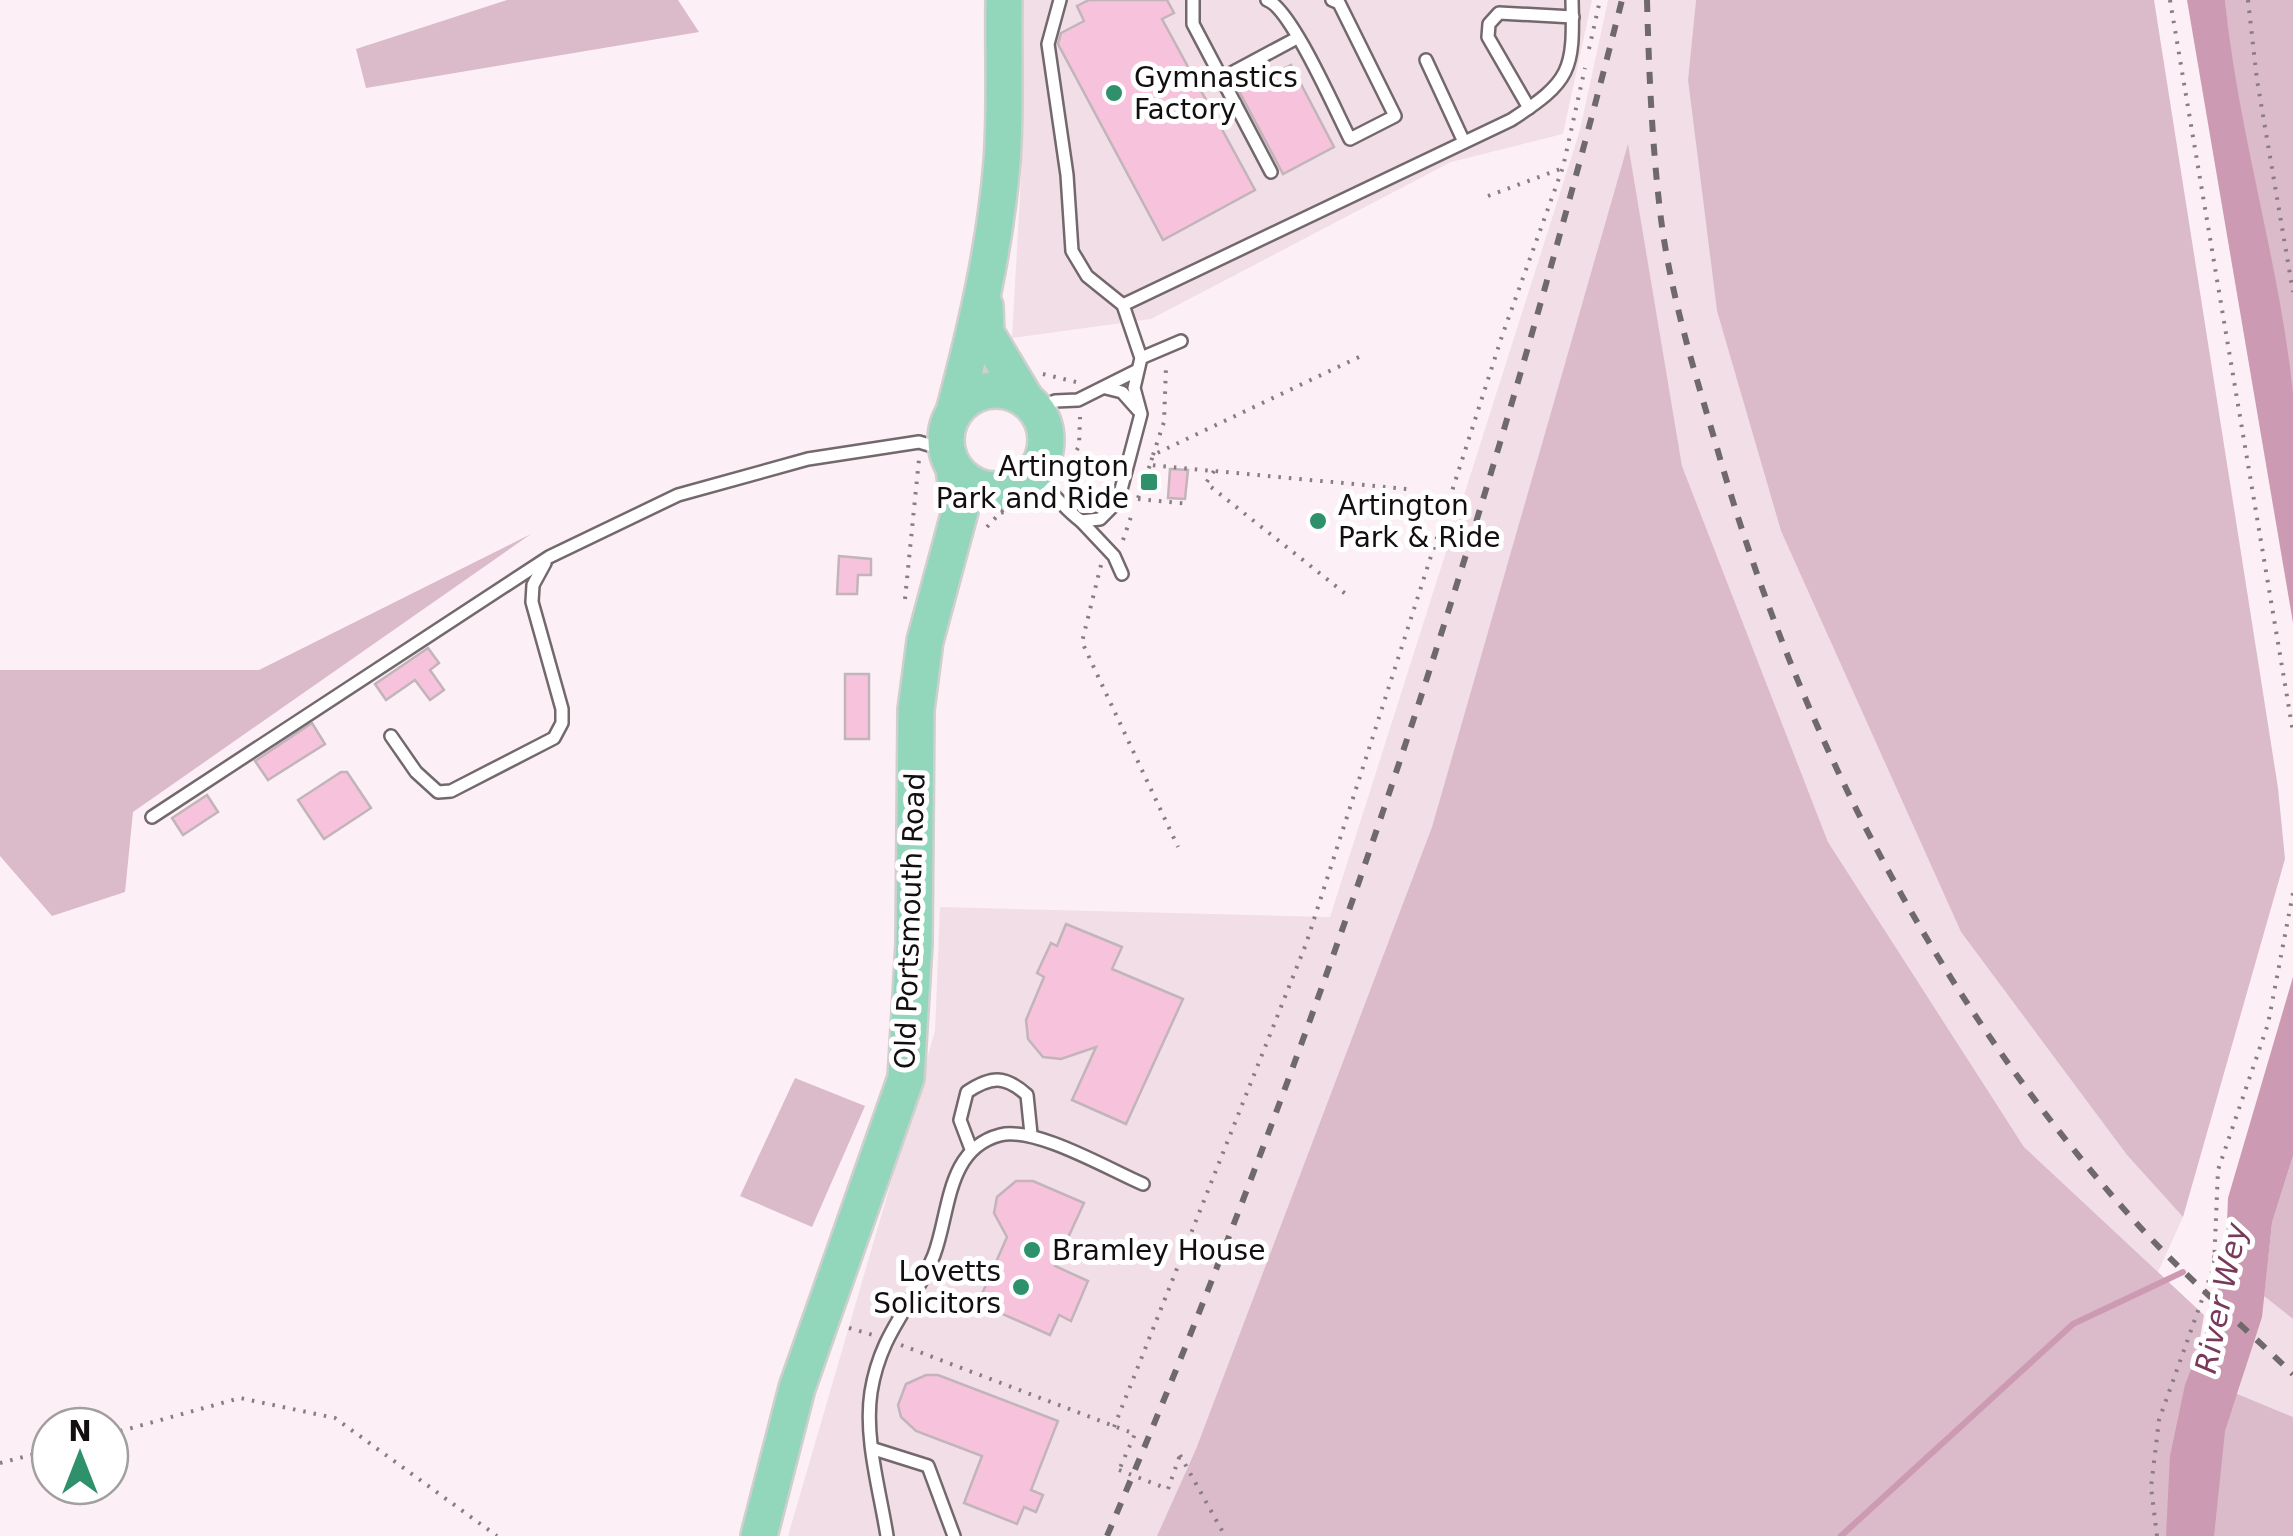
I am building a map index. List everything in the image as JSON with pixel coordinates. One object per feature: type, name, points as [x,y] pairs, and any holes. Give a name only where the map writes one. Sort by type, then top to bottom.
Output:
[{"type":"main road","points":[[985,295],[986,333],[1034,396],[1046,430],[1046,450],[1028,488],[986,490],[968,482],[950,459],[946,430],[985,295],[1002,158],[1004,0]]},
{"type":"main road","points":[[954,412],[968,398],[986,390],[1034,396]]},
{"type":"main road","name":"Old Portsmouth Road","points":[[759,1536],[796,1388],[906,1078],[914,944],[916,710],[925,641],[960,511],[950,459]]},
{"type":"main road","name":"Old Portsmouth Road","points":[[941,585],[978,523],[1028,488]]},
{"type":"lane","points":[[1060,0],[1048,44],[1067,175],[1072,251],[1087,276],[1124,305],[1141,358],[1134,388],[1142,414],[1118,502],[1100,519],[1080,521]]},
{"type":"lane","points":[[1193,0],[1194,24],[1271,172]]},
{"type":"lane","points":[[1274,1],[1350,139],[1395,116],[1339,4],[1332,0]]},
{"type":"lane","points":[[1124,305],[1464,142],[1551,95],[1570,62],[1572,0]]},
{"type":"lane","points":[[1529,108],[1488,37],[1489,24],[1498,13],[1573,17]]},
{"type":"lane","points":[[1222,78],[1297,38]]},
{"type":"lane","points":[[1426,60],[1464,142]]},
{"type":"lane","points":[[1141,358],[1181,342]]},
{"type":"lane","points":[[1034,396],[1078,400],[1136,372]]},
{"type":"lane","points":[[1106,388],[1122,392],[1142,414]]},
{"type":"lane","points":[[152,817],[549,557],[678,495],[808,458],[919,442],[950,459]]},
{"type":"lane","points":[[1028,488],[1062,506],[1080,521],[1114,556],[1122,574]]},
{"type":"lane","points":[[391,736],[416,772],[438,792],[451,791],[554,738],[562,723],[562,709],[532,602],[533,585],[549,557]]},
{"type":"lane","points":[[971,1150],[960,1120],[967,1092],[987,1078],[1010,1080],[1026,1095],[1032,1114],[1031,1134]]},
{"type":"lane","points":[[887,1536],[874,1448],[871,1394],[884,1338],[934,1254],[946,1196],[971,1150],[1001,1135],[1031,1134],[1142,1184]]},
{"type":"lane","points":[[874,1448],[928,1466],[954,1536]]},
{"type":"path","points":[[1114,1427],[1306,944],[1502,336],[1564,168],[1600,0]]},
{"type":"path","points":[[2170,0],[2293,732]]},
{"type":"path","points":[[2248,0],[2257,80],[2293,292]]},
{"type":"path","points":[[1488,196],[1564,168]]},
{"type":"path","points":[[1359,358],[1153,455],[1150,465],[1407,488]]},
{"type":"path","points":[[982,534],[1013,498],[1079,446],[1078,400],[1071,388],[1034,396]]},
{"type":"path","points":[[1214,471],[1206,483],[1347,595]]},
{"type":"path","points":[[1138,498],[1189,504]]},
{"type":"path","points":[[1102,562],[1082,642],[1178,847]]},
{"type":"path","points":[[2156,1536],[2151,1488],[2159,1420],[2214,1266],[2218,1170],[2268,1024],[2293,893]]},
{"type":"path","points":[[820,1319],[884,1338],[1135,1434],[1118,1470],[1168,1488],[1180,1455],[1225,1536]]},
{"type":"path","points":[[130,1428],[240,1398],[336,1418],[497,1536]]},
{"type":"path","points":[[0,1463],[30,1455]]},
{"type":"shaded area","points":[[507,0],[678,0],[699,32],[366,88],[356,49]]},
{"type":"shaded area","points":[[1023,0],[1592,0],[1563,134],[1451,162],[1151,319],[1012,338],[1023,141]]},
{"type":"shaded area","points":[[1608,0],[1696,0],[1688,80],[1717,311],[1781,531],[1961,932],[2127,1155],[2183,1217],[2158,1272],[2024,1147],[1828,842],[1682,466],[1628,146],[1432,827],[1196,1449],[1157,1536],[788,1536],[935,1031],[940,907],[1330,917],[1580,130]]},
{"type":"shaded area","points":[[1696,0],[2154,0],[2278,788],[2285,859],[2183,1217],[2127,1155],[1961,932],[1781,531],[1717,311],[1688,80]]},
{"type":"shaded area","points":[[2225,0],[2293,0],[2293,395],[2233,81]]},
{"type":"shaded area","points":[[1628,144],[1682,466],[1828,842],[2024,1147],[2204,1315],[2166,1536],[1157,1536],[1196,1449],[1432,827]]},
{"type":"shaded area","points":[[531,534],[133,812],[125,892],[52,916],[0,856],[0,670],[259,670]]},
{"type":"shaded area","points":[[795,1078],[865,1106],[812,1227],[740,1196]]},
{"type":"shaded area","points":[[2293,1156],[2293,1319],[2264,1296],[2272,1223]]},
{"type":"shaded area","points":[[2264,1296],[2293,1319],[2293,1417],[2238,1394]]},
{"type":"shaded area","points":[[2223,1388],[2293,1417],[2293,1536],[2213,1536]]},
{"type":"water","points":[[2187,0],[2225,0],[2239,99],[2287,343],[2293,393],[2293,623]]},
{"type":"water","name":"River Wey","points":[[2293,977],[2293,1156],[2272,1223],[2262,1317],[2225,1431],[2214,1536],[2166,1536],[2170,1456],[2185,1385],[2213,1313],[2226,1245],[2228,1198]]},
{"type":"building","points":[[1089,0],[1167,0],[1174,13],[1162,19],[1255,190],[1163,240],[1058,44],[1061,33],[1084,21],[1077,6]]},
{"type":"building","points":[[1291,65],[1334,147],[1283,174],[1239,91]]},
{"type":"building","points":[[1170,469],[1188,470],[1185,499],[1168,498]]},
{"type":"building","points":[[839,556],[871,559],[871,575],[858,575],[857,594],[837,594]]},
{"type":"building","points":[[428,648],[439,663],[430,670],[444,690],[430,700],[415,680],[386,700],[375,684]]},
{"type":"building","points":[[845,674],[869,674],[869,739],[845,739]]},
{"type":"building","points":[[312,723],[325,744],[268,780],[255,761]]},
{"type":"building","points":[[347,772],[371,808],[324,839],[298,800]]},
{"type":"building","points":[[207,795],[218,812],[183,835],[172,818]]},
{"type":"building","points":[[1066,924],[1122,947],[1112,969],[1183,999],[1126,1124],[1072,1100],[1096,1047],[1061,1059],[1043,1057],[1028,1039],[1026,1020],[1044,977],[1037,973],[1051,943],[1057,946]]},
{"type":"building","name":"Bramley House","points":[[1016,1181],[1033,1181],[1084,1203],[1055,1266],[1088,1281],[1071,1321],[1059,1315],[1050,1335],[978,1303],[1007,1237],[994,1213],[997,1197]]},
{"type":"building","points":[[926,1375],[938,1375],[1058,1421],[1031,1490],[1043,1495],[1036,1512],[1024,1507],[1017,1524],[964,1503],[982,1456],[916,1431],[901,1417],[898,1405],[906,1384]]},
{"type":"waterway","name":"River Wey","points":[[2215,1257],[2228,1251]]},
{"type":"waterway","points":[[1841,1536],[2073,1324],[2183,1272]]},
{"type":"railway","points":[[1107,1536],[1258,1160],[1394,778],[1515,391],[1622,0]]},
{"type":"railway","points":[[1647,0],[1658,192],[1677,306],[1750,555],[1789,660],[1834,762],[1939,959],[2000,1052],[2067,1142],[2158,1246],[2293,1374]]},
{"type":"place","name":"Gymnastics Factory","points":[[1114,93]]},
{"type":"place","name":"Artington Park and Ride","points":[[1149,482]]},
{"type":"place","name":"Artington Park & Ride","points":[[1318,521]]},
{"type":"place","name":"Bramley House","points":[[1032,1250]]},
{"type":"place","name":"Lovetts Solicitors","points":[[1021,1287]]}]
